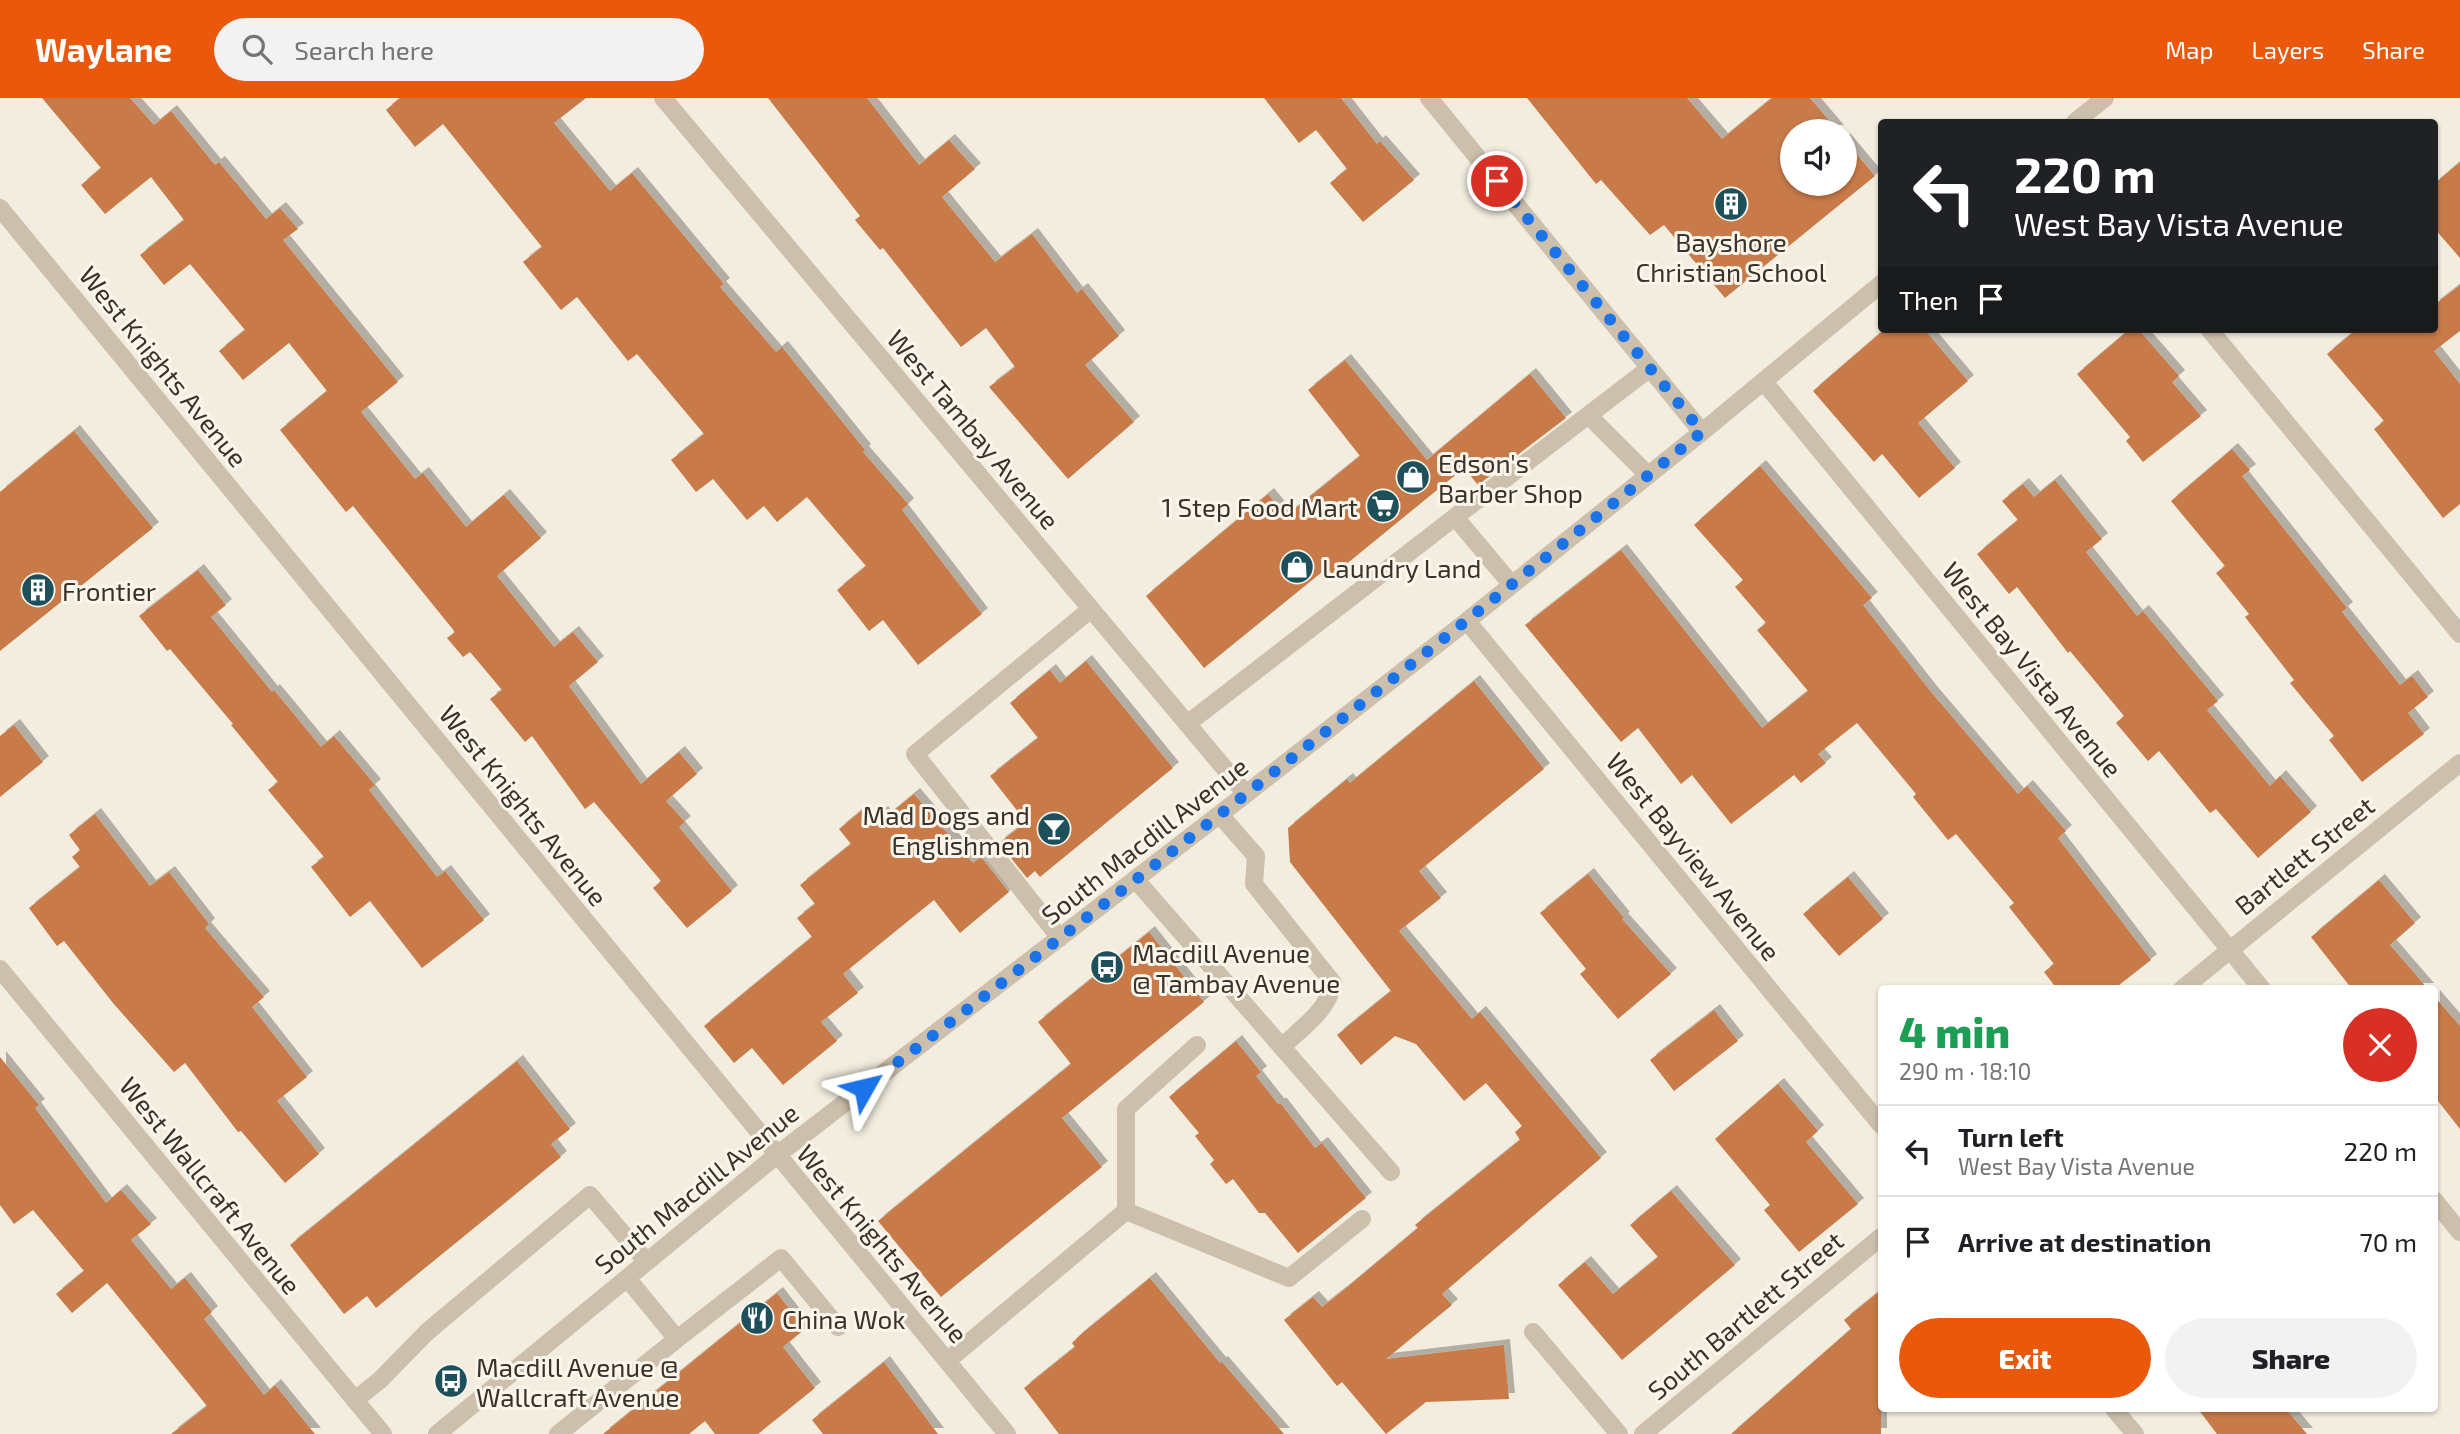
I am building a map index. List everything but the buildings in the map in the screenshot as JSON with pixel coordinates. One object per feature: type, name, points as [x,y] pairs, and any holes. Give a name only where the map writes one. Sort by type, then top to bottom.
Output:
[{"type":"street","name":"West Tambay Avenue","points":[[663,98],[1246,794]]},
{"type":"street","points":[[1429,98],[1702,432]]},
{"type":"street","points":[[2079,119],[2105,98]]},
{"type":"street","name":"West Knights Avenue","points":[[0,208],[1007,1434]]},
{"type":"street","name":"South Macdill Avenue","points":[[437,1434],[777,1155],[1467,621],[1878,286]]},
{"type":"street","points":[[2211,333],[2460,634]]},
{"type":"street","points":[[1187,724],[1650,368]]},
{"type":"street","name":"West Bay Vista Avenue","points":[[1763,382],[2259,985]]},
{"type":"street","points":[[1588,415],[1648,475]]},
{"type":"street","points":[[1455,517],[1512,585]]},
{"type":"street","points":[[1060,938],[915,754],[1091,609]]},
{"type":"street","name":"West Bayview Avenue","points":[[1467,621],[1878,1121]]},
{"type":"street","name":"Bartlett Street","points":[[2187,985],[2460,763]]},
{"type":"street","points":[[1220,814],[1256,856],[1254,884],[1333,983],[1332,993],[1324,1007],[1282,1047]]},
{"type":"street","points":[[1135,879],[1391,1172]]},
{"type":"street","name":"West Wallcraft Avenue","points":[[0,969],[383,1434]]},
{"type":"street","points":[[1126,1211],[1126,1109],[1197,1045]]},
{"type":"street","points":[[355,1400],[380,1380],[427,1332],[590,1195],[647,1262]]},
{"type":"street","points":[[2438,1205],[2460,1232]]},
{"type":"street","points":[[1126,1211],[1289,1278],[1362,1219]]},
{"type":"street","points":[[947,1361],[1126,1211]]},
{"type":"street","name":"South Bartlett Street","points":[[1643,1434],[1878,1239]]},
{"type":"street","points":[[558,1434],[781,1258],[838,1326]]},
{"type":"street","points":[[627,1278],[677,1339]]},
{"type":"street","points":[[1534,1332],[1619,1434]]},
{"type":"street","points":[[2117,1412],[2135,1434]]},
{"type":"place","name":"Bayshore Christian School","points":[[1731,204]]},
{"type":"place","name":"Edson's Barber Shop","points":[[1413,477]]},
{"type":"place","name":"1 Step Food Mart","points":[[1383,506]]},
{"type":"place","name":"Laundry Land","points":[[1297,567]]},
{"type":"place","name":"Frontier","points":[[38,590]]},
{"type":"place","name":"Mad Dogs and Englishmen","points":[[1054,829]]},
{"type":"place","name":"Macdill Avenue @ Tambay Avenue","points":[[1107,967]]},
{"type":"place","name":"China Wok","points":[[757,1318]]},
{"type":"place","name":"Macdill Avenue @ Wallcraft Avenue","points":[[451,1381]]},
{"type":"route","points":[[864,1088],[1467,621],[1702,432],[1497,181]]}]
